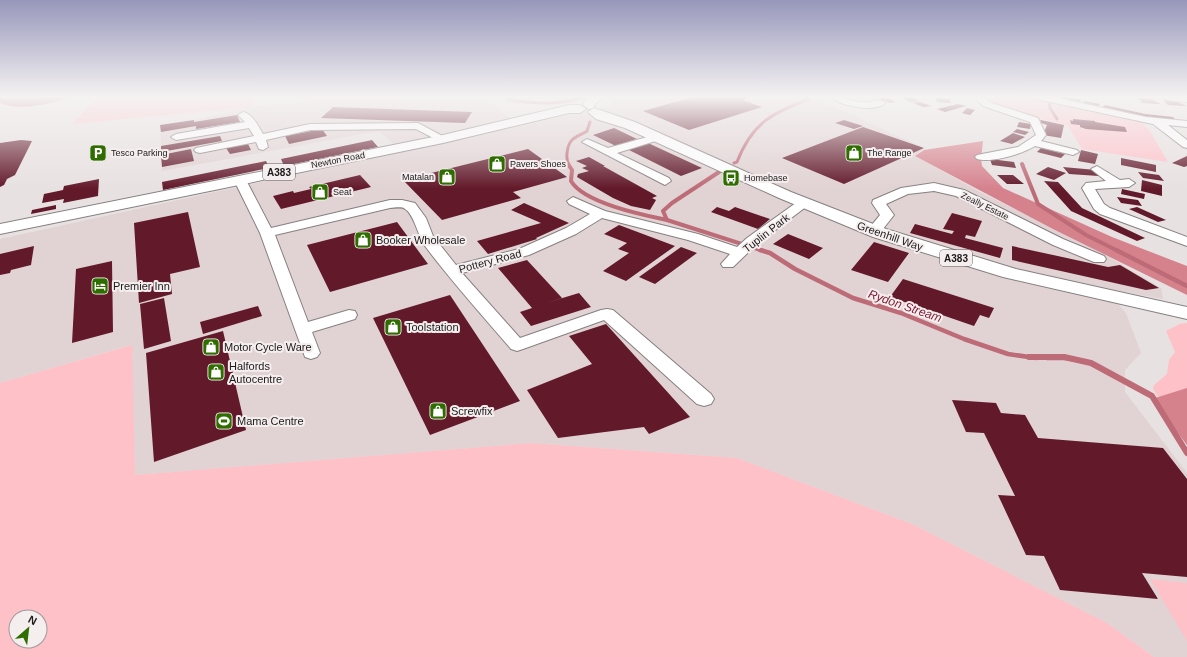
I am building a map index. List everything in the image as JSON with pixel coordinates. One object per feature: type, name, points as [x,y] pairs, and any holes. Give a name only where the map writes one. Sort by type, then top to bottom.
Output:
[{"type":"main road","name":"Newton Road","points":[[0,229],[493,128]]},
{"type":"main road","name":"Greenhill Way","points":[[638,128],[805,203],[874,231],[944,254],[1020,275],[1187,313]]},
{"type":"street","points":[[176,137],[231,128]]},
{"type":"street","points":[[254,128],[262,142]]},
{"type":"street","points":[[200,150],[262,142],[308,128]]},
{"type":"street","points":[[421,128],[443,139]]},
{"type":"street","points":[[981,157],[1012,152],[1035,143],[1041,135],[1038,128]]},
{"type":"street","points":[[1164,128],[1187,145]]},
{"type":"street","points":[[606,152],[658,137]]},
{"type":"street","points":[[587,142],[665,181]]},
{"type":"street","points":[[1035,143],[1073,152]]},
{"type":"street","points":[[1097,169],[1124,183],[1090,186],[1088,188],[1099,206],[1105,210],[1187,242]]},
{"type":"street","points":[[240,180],[267,233],[311,353]]},
{"type":"street","name":"Zeally Estate","points":[[874,231],[887,215],[878,203],[906,191],[934,187],[960,193],[1052,239],[1099,259]]},
{"type":"street","points":[[573,201],[600,214],[694,237],[740,253]]},
{"type":"street","name":"Tuplin Park","points":[[728,264],[752,241],[805,203]]},
{"type":"street","name":"Pottery Road","points":[[267,233],[390,204],[402,204],[410,206],[419,218],[426,237],[452,271],[524,252],[571,231],[600,214]]},
{"type":"street","points":[[452,271],[517,345],[607,314],[704,399]]},
{"type":"street","points":[[303,329],[349,315]]},
{"type":"shaded area","points":[[160,128],[474,128],[395,146],[379,131],[162,171]]},
{"type":"shaded area","points":[[509,128],[880,128],[924,148],[915,156],[982,193],[1094,248],[1161,288],[1163,299],[1114,290],[1117,303],[1126,313],[1141,353],[1125,370],[1125,392],[1187,473],[1187,657],[1154,657],[1107,623],[912,524],[737,458],[531,443],[135,475],[131,345],[0,383],[0,239]]},
{"type":"shaded area","points":[[1069,128],[1147,128],[1168,162],[1082,149]]},
{"type":"shaded area","points":[[983,141],[981,159],[982,166],[1003,188],[1112,237],[1187,266],[1187,295],[1053,229],[915,156],[924,150]]},
{"type":"shaded area","points":[[1187,323],[1187,441],[1153,389],[1154,385],[1167,374],[1169,360],[1175,352],[1166,331],[1180,324]]},
{"type":"shaded area","points":[[132,345],[135,475],[531,443],[737,458],[912,524],[1107,623],[1154,657],[0,657],[0,383]]},
{"type":"shaded area","points":[[1187,388],[1187,445],[1152,399]]},
{"type":"shaded area","points":[[1150,579],[1187,583],[1187,641]]},
{"type":"building","points":[[160,128],[186,128],[161,132]]},
{"type":"building","points":[[614,128],[637,139],[616,146],[593,135]]},
{"type":"building","points":[[683,128],[696,128],[689,130]]},
{"type":"building","name":"The Range","points":[[861,128],[924,148],[844,184],[782,158]]},
{"type":"building","points":[[1046,128],[1063,128],[1061,138],[1043,135]]},
{"type":"building","points":[[1082,128],[1125,128],[1127,132]]},
{"type":"building","points":[[322,129],[327,136],[289,144],[285,136]]},
{"type":"building","points":[[1017,129],[1029,132],[1025,135],[1013,132]]},
{"type":"building","points":[[1013,133],[1025,137],[1012,144],[1000,141]]},
{"type":"building","points":[[220,136],[222,141],[161,152],[161,146]]},
{"type":"building","points":[[21,140],[32,141],[15,175],[7,179],[4,185],[0,187],[0,143]]},
{"type":"building","points":[[372,140],[378,147],[284,166],[281,159]]},
{"type":"building","points":[[648,143],[702,168],[681,176],[627,149]]},
{"type":"building","points":[[248,144],[251,150],[230,154],[226,148]]},
{"type":"building","points":[[1041,148],[1065,154],[1061,158],[1037,152]]},
{"type":"building","points":[[191,149],[194,161],[162,167],[161,155]]},
{"type":"building","points":[[528,149],[567,177],[513,192],[521,198],[442,220],[403,180]]},
{"type":"building","points":[[1081,150],[1098,154],[1095,164],[1078,161]]},
{"type":"building","points":[[1187,156],[1187,166],[1184,167],[1172,163]]},
{"type":"building","points":[[589,157],[657,196],[652,198],[656,200],[650,210],[631,206],[613,198],[577,177],[578,174],[589,171],[582,168],[587,166],[576,161]]},
{"type":"building","points":[[1121,158],[1156,165],[1156,172],[1121,165]]},
{"type":"building","points":[[990,159],[1014,162],[1016,168],[992,165]]},
{"type":"building","points":[[266,161],[269,168],[163,190],[162,182]]},
{"type":"building","points":[[1048,167],[1066,173],[1054,180],[1036,174]]},
{"type":"building","points":[[1063,167],[1107,171],[1114,177],[1069,174]]},
{"type":"building","points":[[1138,172],[1159,175],[1164,181],[1143,178]]},
{"type":"building","points":[[360,175],[371,187],[281,209],[273,196],[293,191],[294,193],[311,189],[309,187]]},
{"type":"building","points":[[997,175],[1013,175],[1024,184],[1007,184]]},
{"type":"building","points":[[99,179],[98,196],[63,203],[64,199],[42,203],[44,194],[63,190],[64,186]]},
{"type":"building","points":[[1142,180],[1162,185],[1162,196],[1141,191]]},
{"type":"building","points":[[1044,181],[1058,182],[1082,208],[1145,238],[1137,241],[1071,211]]},
{"type":"building","points":[[1122,189],[1145,194],[1144,199],[1121,194]]},
{"type":"building","points":[[1117,197],[1138,200],[1142,206],[1121,203]]},
{"type":"building","points":[[524,203],[569,223],[536,238],[537,239],[488,254],[477,241],[541,223],[511,210]]},
{"type":"building","points":[[56,205],[56,209],[31,214],[32,210]]},
{"type":"building","points":[[717,207],[729,211],[735,207],[770,219],[758,229],[711,212]]},
{"type":"building","points":[[1137,207],[1166,220],[1158,222],[1129,209]]},
{"type":"building","points":[[188,212],[200,267],[170,274],[172,294],[139,303],[134,223]]},
{"type":"building","points":[[952,213],[982,221],[975,237],[966,235],[965,238],[1003,248],[1000,258],[910,233],[915,224],[952,234],[954,231],[943,229]]},
{"type":"building","points":[[397,222],[428,264],[330,292],[307,245]]},
{"type":"building","points":[[619,225],[675,246],[626,281],[603,271],[629,253],[618,249],[627,243],[604,234]]},
{"type":"building","points":[[788,234],[823,248],[809,259],[773,244]]},
{"type":"building","points":[[874,242],[909,253],[888,282],[851,270]]},
{"type":"building","points":[[34,246],[31,265],[11,270],[10,273],[0,275],[0,254]]},
{"type":"building","points":[[1012,246],[1108,267],[1120,265],[1159,288],[1146,290],[1012,260]]},
{"type":"building","points":[[681,247],[697,253],[655,284],[639,277]]},
{"type":"building","points":[[527,260],[562,298],[546,303],[579,293],[591,307],[531,326],[520,312],[532,308],[498,268]]},
{"type":"building","points":[[112,261],[113,332],[72,343],[76,269]]},
{"type":"building","points":[[903,279],[994,308],[989,318],[980,315],[974,326],[890,297]]},
{"type":"building","points":[[450,295],[520,401],[430,435],[373,318]]},
{"type":"building","points":[[164,298],[171,341],[144,349],[140,304]]},
{"type":"building","points":[[258,306],[262,316],[203,334],[200,322]]},
{"type":"building","points":[[606,324],[690,417],[649,434],[644,427],[558,438],[527,390],[592,364],[569,336]]},
{"type":"building","points":[[223,331],[246,430],[154,462],[146,353]]},
{"type":"building","points":[[952,400],[996,403],[1001,413],[1025,415],[1038,438],[1163,448],[1187,479],[1187,577],[1142,573],[1158,599],[1060,590],[1044,556],[1026,555],[998,495],[1015,496],[984,433],[966,432]]},
{"type":"waterway","points":[[569,165],[567,156],[570,142],[575,137],[587,131],[588,128]]},
{"type":"waterway","name":"Rydon Stream","points":[[734,163],[737,162],[749,138],[758,128]]},
{"type":"waterway","points":[[568,164],[572,170],[571,181],[578,189],[588,196],[615,207],[667,220]]},
{"type":"waterway","points":[[1023,165],[1022,164],[1038,204],[1086,235],[1116,250]]},
{"type":"waterway","name":"Rydon Stream","points":[[667,220],[663,211],[672,203],[719,172]]},
{"type":"waterway","name":"Rydon Stream","points":[[667,220],[764,251]]},
{"type":"waterway","name":"Rydon Stream","points":[[760,250],[770,253],[795,269],[853,298],[901,313],[964,339],[1008,354],[1029,357]]},
{"type":"waterway","points":[[1116,250],[1187,286]]},
{"type":"waterway","name":"Rydon Stream","points":[[1029,357],[1064,357],[1091,363],[1152,396],[1187,453]]},
{"type":"waterway","name":"Rydon Stream","points":[[1029,357],[1036,358]]},
{"type":"waterway","name":"Rydon Stream","points":[[1047,358],[1067,358]]},
{"type":"place","name":"Tesco Parking","points":[[98,153]]},
{"type":"place","name":"The Range","points":[[854,153]]},
{"type":"place","name":"Pavers Shoes","points":[[497,164]]},
{"type":"place","name":"Matalan","points":[[447,177]]},
{"type":"place","name":"Homebase","points":[[731,178]]},
{"type":"place","name":"Seat","points":[[320,192]]},
{"type":"place","name":"Booker Wholesale","points":[[363,240]]},
{"type":"place","name":"Premier Inn","points":[[100,286]]},
{"type":"place","name":"Toolstation","points":[[393,327]]},
{"type":"place","name":"Motor Cycle Ware","points":[[211,347]]},
{"type":"place","name":"Halfords Autocentre","points":[[216,372]]},
{"type":"place","name":"Screwfix","points":[[438,411]]},
{"type":"place","name":"Mama Centre","points":[[224,421]]}]
